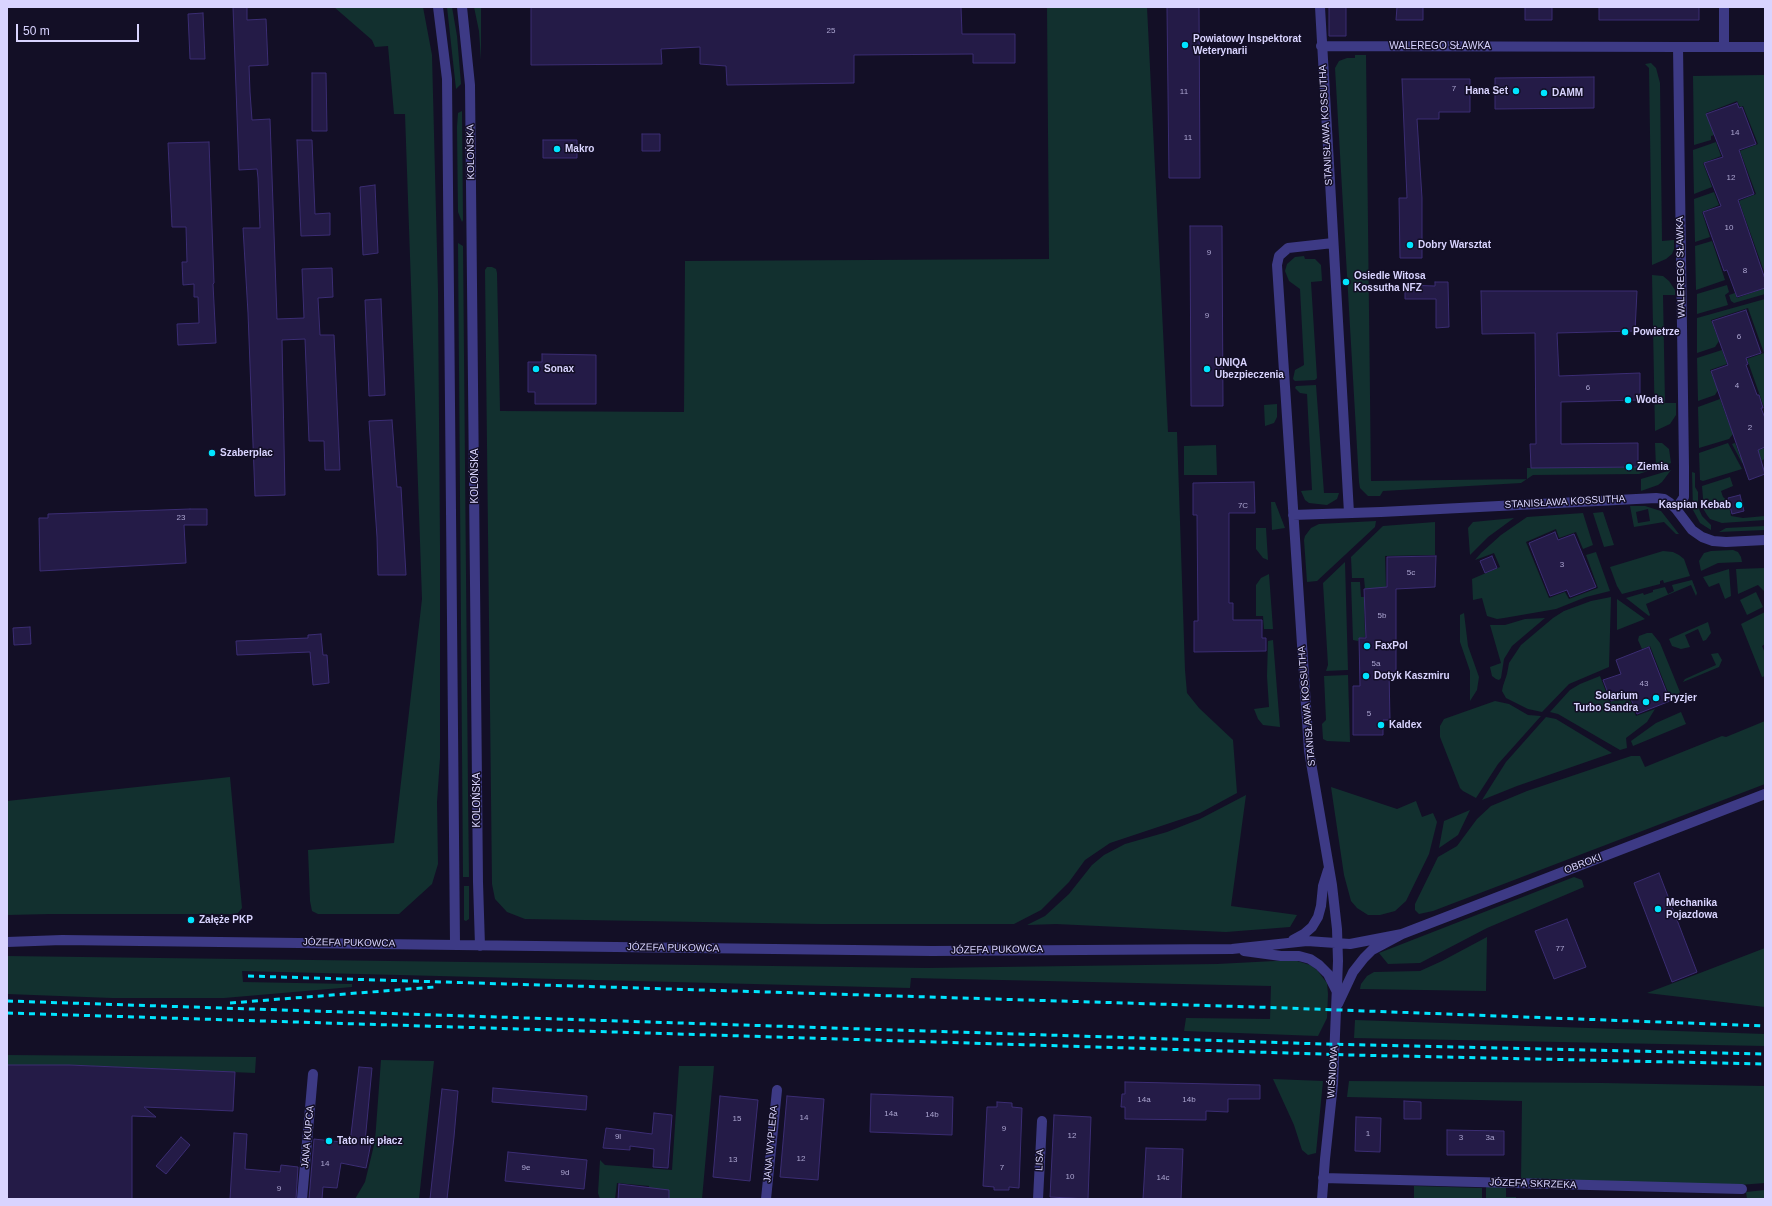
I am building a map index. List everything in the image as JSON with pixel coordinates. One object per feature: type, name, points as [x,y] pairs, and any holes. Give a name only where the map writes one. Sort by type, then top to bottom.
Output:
[{"type":"street","points":[[438,7],[447,79],[455,944]]},
{"type":"street","name":"KOLOŃSKA","points":[[462,7],[470,85],[478,882],[480,946]]},
{"type":"street","name":"STANISŁAWA KOSSUTHA","points":[[1320,7],[1348,513]]},
{"type":"street","points":[[1724,7],[1724,47]]},
{"type":"street","name":"WALEREGO SŁAWKA","points":[[1321,46],[1765,47]]},
{"type":"street","name":"WALEREGO SŁAWKA","points":[[1676,509],[1684,497],[1678,46]]},
{"type":"street","name":"STANISŁAWA KOSSUTHA","points":[[1333,243],[1288,248],[1279,256],[1277,265],[1309,751],[1335,904],[1338,944]]},
{"type":"street","name":"STANISŁAWA KOSSUTHA","points":[[1293,515],[1645,498],[1664,499],[1676,509],[1692,530],[1702,538],[1726,542],[1765,540]]},
{"type":"street","name":"OBROKI","points":[[1336,1008],[1353,972],[1364,958],[1372,950],[1402,934],[1765,794]]},
{"type":"street","points":[[1286,944],[1304,934],[1312,927],[1318,917],[1321,906],[1323,886],[1329,868]]},
{"type":"street","name":"OBROKI","points":[[1338,944],[1357,943],[1402,934]]},
{"type":"street","name":"JÓZEFA PUKOWCA","points":[[7,942],[62,940],[932,951],[1232,949],[1307,941],[1338,944]]},
{"type":"street","name":"WIŚNIOWA","points":[[1322,1199],[1332,1084],[1338,944]]},
{"type":"street","points":[[1232,949],[1258,954],[1299,956],[1310,959],[1328,974],[1337,992]]},
{"type":"street","name":"JANA KUPCA","points":[[302,1199],[313,1074]]},
{"type":"street","name":"JANA WYPLERA","points":[[766,1199],[776,1090]]},
{"type":"street","name":"LISA","points":[[1038,1199],[1042,1121]]},
{"type":"street","name":"JÓZEFA SKRZEKA","points":[[1323,1178],[1742,1189]]},
{"type":"green space","points":[[334,7],[423,7],[432,55],[438,291],[440,546],[440,758],[437,802],[438,864],[432,884],[399,914],[318,914],[312,911],[310,901],[308,850],[394,843],[422,599],[405,114],[394,114],[388,46],[375,47],[372,40]]},
{"type":"green space","points":[[447,7],[452,7],[457,36],[461,84],[456,89]]},
{"type":"green space","points":[[474,7],[481,7],[481,60],[479,31]]},
{"type":"green space","points":[[1047,7],[1147,7],[1168,432],[1177,432],[1187,693],[1199,708],[1233,740],[1237,793],[1200,813],[1110,843],[1085,860],[1069,882],[1041,910],[1014,924],[820,924],[525,919],[507,912],[495,899],[492,884],[485,270],[487,267],[492,267],[496,269],[497,273],[500,411],[684,412],[685,261],[1049,259]]},
{"type":"green space","points":[[1355,55],[1366,55],[1371,481],[1527,479],[1521,483],[1383,491],[1380,496],[1368,496],[1360,488],[1335,68],[1339,61],[1347,58],[1355,58]]},
{"type":"green space","points":[[1651,63],[1656,68],[1660,83],[1662,241],[1674,240],[1674,249],[1672,254],[1666,259],[1652,265],[1649,68],[1645,64]]},
{"type":"green space","points":[[1765,75],[1765,274],[1739,201],[1756,194],[1740,151],[1758,144],[1743,106],[1740,107],[1737,101],[1706,113],[1714,135],[1711,136],[1711,140],[1694,145],[1693,76]]},
{"type":"green space","points":[[462,111],[462,222],[458,212],[457,127],[458,113]]},
{"type":"green space","points":[[1716,142],[1721,156],[1703,163],[1712,187],[1694,194],[1693,150]]},
{"type":"green space","points":[[1714,192],[1719,205],[1702,212],[1710,237],[1695,242],[1694,199]]},
{"type":"green space","points":[[1712,241],[1725,280],[1696,290],[1695,246]]},
{"type":"green space","points":[[458,243],[463,246],[469,877],[463,877]]},
{"type":"green space","points":[[1304,256],[1305,259],[1315,259],[1321,265],[1322,281],[1311,282],[1317,378],[1315,380],[1295,381],[1293,379],[1295,370],[1304,365],[1300,289],[1289,281],[1285,271],[1287,264],[1295,257]]},
{"type":"green space","points":[[1652,275],[1663,276],[1669,281],[1675,290],[1675,295],[1663,295],[1665,403],[1676,403],[1676,415],[1670,424],[1655,431]]},
{"type":"green space","points":[[1727,285],[1729,292],[1725,295],[1728,305],[1697,314],[1697,294]]},
{"type":"green space","points":[[1765,288],[1765,294],[1734,303],[1731,301],[1729,295],[1735,293],[1737,298]]},
{"type":"green space","points":[[1765,299],[1765,410],[1747,359],[1764,353],[1748,308],[1711,320],[1719,341],[1715,347],[1697,353],[1697,318]]},
{"type":"green space","points":[[1722,350],[1727,364],[1710,370],[1718,390],[1715,395],[1698,401],[1697,358]]},
{"type":"green space","points":[[1316,385],[1324,493],[1339,493],[1337,499],[1327,505],[1309,503],[1305,500],[1301,491],[1312,490],[1307,394],[1300,393],[1295,388],[1296,386]]},
{"type":"green space","points":[[1720,399],[1733,434],[1729,439],[1699,448],[1698,407]]},
{"type":"green space","points":[[1277,404],[1277,417],[1274,423],[1265,426],[1264,405]]},
{"type":"green space","points":[[1655,443],[1662,443],[1669,449],[1671,463],[1639,474],[1533,475],[1527,479],[1527,468],[1656,467]]},
{"type":"green space","points":[[1728,443],[1742,469],[1703,481],[1700,480],[1699,453]]},
{"type":"green space","points":[[1735,443],[1740,456],[1765,448],[1765,459],[1748,466],[1742,463],[1732,444]]},
{"type":"green space","points":[[1216,445],[1217,475],[1184,475],[1184,446]]},
{"type":"green space","points":[[1671,470],[1658,485],[1641,491],[1641,479]]},
{"type":"green space","points":[[1692,472],[1695,473],[1695,487],[1698,492],[1698,507],[1702,516],[1711,525],[1711,530],[1700,523],[1693,510]]},
{"type":"green space","points":[[1730,477],[1733,486],[1721,491],[1723,497],[1728,501],[1731,516],[1743,518],[1765,516],[1765,520],[1722,523],[1710,519],[1704,510],[1702,486]]},
{"type":"green space","points":[[1271,502],[1275,502],[1285,528],[1272,530]]},
{"type":"green space","points":[[1630,506],[1645,506],[1661,511],[1679,534],[1676,534],[1664,522],[1634,527]],"holes":[[[1648,509],[1650,521],[1638,523],[1636,512]]]},
{"type":"green space","points":[[1603,512],[1614,545],[1604,547],[1593,513]]},
{"type":"green space","points":[[1583,513],[1593,545],[1583,549],[1576,532],[1559,538],[1556,529],[1526,542],[1549,598],[1565,592],[1569,599],[1598,588],[1586,555],[1596,552],[1610,591],[1586,597],[1556,609],[1497,619],[1487,616],[1482,598],[1473,600],[1472,579],[1500,567],[1494,553],[1475,560],[1481,553],[1501,535],[1527,517]]},
{"type":"green space","points":[[1514,518],[1488,537],[1470,555],[1468,528],[1473,522]]},
{"type":"green space","points":[[1376,521],[1375,527],[1317,581],[1307,582],[1304,540],[1311,528],[1319,524]]},
{"type":"green space","points":[[1435,522],[1435,555],[1385,556],[1386,588],[1365,589],[1364,578],[1352,578],[1351,557],[1383,526]]},
{"type":"green space","points":[[1765,526],[1765,530],[1719,532],[1726,528]]},
{"type":"green space","points":[[1256,528],[1266,528],[1268,560],[1263,558],[1256,549]]},
{"type":"green space","points":[[1733,550],[1738,552],[1742,562],[1718,563],[1701,571],[1699,561],[1704,553],[1711,551]]},
{"type":"green space","points":[[1663,551],[1673,552],[1684,559],[1690,576],[1664,583],[1663,580],[1660,581],[1660,584],[1622,594],[1617,586],[1610,567]]},
{"type":"green space","points":[[1345,562],[1348,670],[1326,671],[1328,665],[1323,583]]},
{"type":"green space","points":[[1765,568],[1765,592],[1758,585],[1738,594],[1736,569]]},
{"type":"green space","points":[[1729,569],[1731,596],[1725,599],[1719,583],[1709,587],[1703,577]]},
{"type":"green space","points":[[1269,574],[1273,629],[1264,629],[1263,616],[1256,616],[1256,585],[1261,578]]},
{"type":"green space","points":[[1692,580],[1697,593],[1696,596],[1691,585],[1646,604],[1650,615],[1649,616],[1626,598],[1643,593],[1644,595],[1653,592],[1653,590],[1665,587],[1668,594],[1674,591],[1672,585]]},
{"type":"green space","points":[[1351,582],[1360,582],[1361,597],[1364,597],[1365,637],[1359,638],[1358,641],[1353,640]]},
{"type":"green space","points":[[1756,592],[1763,607],[1747,615],[1740,600]]},
{"type":"green space","points":[[1611,597],[1609,667],[1569,684],[1542,712],[1528,709],[1506,698],[1502,691],[1509,663],[1521,645],[1553,618],[1564,611],[1591,601]]},
{"type":"green space","points":[[1617,599],[1645,619],[1617,630]]},
{"type":"green space","points":[[1765,612],[1765,644],[1762,646],[1765,653],[1765,676],[1762,677],[1741,624]]},
{"type":"green space","points":[[1464,613],[1468,646],[1479,677],[1477,690],[1470,701],[1470,671],[1460,642],[1460,615]]},
{"type":"green space","points":[[1545,618],[1512,646],[1504,659],[1501,678],[1499,680],[1492,676],[1490,667],[1501,663],[1490,625],[1505,625],[1525,619]]},
{"type":"green space","points":[[1708,622],[1711,633],[1706,640],[1703,641],[1698,629],[1685,635],[1690,647],[1681,649],[1672,646],[1669,639]]},
{"type":"green space","points":[[1652,633],[1660,643],[1680,692],[1674,699],[1671,700],[1650,646],[1642,649],[1638,640],[1639,636]]},
{"type":"green space","points":[[1273,640],[1280,727],[1263,725],[1258,719],[1254,709],[1269,707],[1267,676],[1268,641]]},
{"type":"green space","points":[[1718,653],[1722,660],[1719,667],[1683,682],[1685,679],[1716,665],[1711,654]]},
{"type":"green space","points":[[1348,675],[1350,742],[1327,741],[1323,739],[1322,724],[1326,720],[1324,676]]},
{"type":"green space","points":[[1600,676],[1610,702],[1628,695],[1636,716],[1655,709],[1647,722],[1626,738],[1627,748],[1620,750],[1558,714],[1550,712],[1570,690],[1580,684]]},
{"type":"green space","points":[[1495,701],[1509,704],[1528,715],[1541,716],[1498,764],[1476,798],[1460,788],[1440,737],[1440,726],[1444,719]]},
{"type":"green space","points":[[1681,712],[1686,724],[1633,746],[1631,741],[1656,723]]},
{"type":"green space","points":[[1546,717],[1556,719],[1612,753],[1517,786],[1482,800],[1506,762]]},
{"type":"green space","points":[[1765,721],[1765,784],[1433,911],[1419,914],[1415,910],[1415,904],[1438,857],[1457,846],[1477,819],[1491,806],[1527,791],[1631,756],[1640,756],[1645,767],[1722,736],[1726,737]]},
{"type":"green space","points":[[230,777],[242,908],[238,913],[7,915],[7,801]]},
{"type":"green space","points":[[1331,787],[1397,809],[1416,801],[1422,817],[1433,813],[1437,822],[1429,854],[1406,901],[1395,911],[1380,915],[1368,915],[1357,908],[1351,901],[1344,875]]},
{"type":"green space","points":[[1246,795],[1231,906],[1297,915],[1290,927],[1226,932],[1056,924],[1027,925],[1045,916],[1069,894],[1092,865],[1104,855],[1125,844],[1167,832],[1200,819]]},
{"type":"green space","points":[[1470,810],[1458,835],[1439,848],[1444,821]]},
{"type":"green space","points":[[1574,877],[1582,880],[1584,887],[1487,928],[1420,963],[1388,964],[1379,953]]},
{"type":"green space","points":[[464,886],[469,886],[469,919],[466,921],[464,920]]},
{"type":"green space","points":[[1487,937],[1486,991],[1360,989],[1361,984],[1367,976],[1374,972],[1420,971]]},
{"type":"green space","points":[[1765,948],[1765,1007],[1647,993],[1700,973]]},
{"type":"green space","points":[[7,956],[927,968],[1217,964],[1294,960],[1310,965],[1317,970],[1327,983],[1328,994],[1327,1018],[1318,1036],[1184,1031],[1186,1018],[1270,1019],[1271,986],[911,978],[910,988],[242,971],[243,982],[352,984],[352,987],[224,998],[112,998],[7,994]]},
{"type":"green space","points":[[1355,1020],[1765,1034],[1765,1046],[1354,1038]]},
{"type":"green space","points":[[7,1055],[256,1057],[255,1073],[69,1065],[7,1065]]},
{"type":"green space","points":[[381,1060],[434,1061],[419,1199],[355,1199],[365,1182],[375,1141]]},
{"type":"green space","points":[[679,1066],[714,1066],[702,1199],[648,1199],[649,1186],[617,1183],[615,1199],[600,1199],[598,1193],[600,1160],[605,1165],[672,1170]]},
{"type":"green space","points":[[1273,1079],[1323,1081],[1316,1153],[1308,1155],[1302,1150],[1294,1125]]},
{"type":"green space","points":[[1349,1081],[1765,1086],[1765,1183],[1739,1185],[1521,1181],[1522,1101],[1347,1097]]},
{"type":"green space","points":[[1414,1186],[1482,1188],[1482,1199],[1414,1199]]},
{"type":"green space","points":[[1486,1186],[1506,1186],[1506,1197],[1516,1197],[1516,1199],[1486,1199]]},
{"type":"green space","points":[[1765,1190],[1765,1199],[1747,1199],[1746,1192]]},
{"type":"building","points":[[233,7],[247,7],[247,20],[266,19],[268,65],[249,66],[252,120],[270,119],[277,319],[304,318],[302,269],[332,268],[333,297],[318,298],[320,335],[334,335],[340,470],[325,470],[324,441],[309,441],[305,339],[282,340],[285,495],[255,496],[243,228],[260,228],[258,178],[257,169],[239,170]]},
{"type":"building","points":[[531,7],[961,7],[962,34],[1015,34],[1015,63],[973,63],[973,54],[854,55],[854,83],[727,85],[726,66],[700,64],[700,47],[661,49],[662,64],[531,65]]},
{"type":"building","points":[[1167,7],[1199,7],[1200,178],[1169,178]]},
{"type":"building","points":[[1329,7],[1346,7],[1346,36],[1329,36]]},
{"type":"building","points":[[1397,7],[1423,7],[1423,20],[1396,20]]},
{"type":"building","points":[[1525,7],[1552,7],[1552,20],[1525,20]]},
{"type":"building","points":[[1599,7],[1699,7],[1699,20],[1599,20]]},
{"type":"building","points":[[203,13],[205,59],[190,59],[188,14]]},
{"type":"building","points":[[312,73],[326,73],[327,131],[312,131]]},
{"type":"building","name":"DAMM","points":[[1594,77],[1594,108],[1495,109],[1495,78]]},
{"type":"building","points":[[1402,79],[1470,79],[1470,112],[1439,112],[1439,119],[1417,119],[1422,198],[1422,258],[1400,258],[1399,198],[1407,198]]},
{"type":"building","points":[[1737,103],[1739,108],[1742,107],[1756,144],[1739,150],[1754,194],[1738,200],[1765,279],[1765,288],[1737,297],[1727,270],[1724,271],[1703,212],[1721,206],[1704,163],[1723,157],[1706,114]]},
{"type":"building","points":[[642,134],[660,134],[660,151],[642,151]]},
{"type":"building","points":[[297,140],[312,140],[315,214],[330,213],[330,235],[301,236]]},
{"type":"building","points":[[543,140],[577,140],[577,158],[543,158]]},
{"type":"building","points":[[209,142],[216,343],[178,345],[177,324],[199,323],[198,297],[194,297],[194,284],[183,285],[182,262],[187,262],[186,227],[172,227],[168,143]]},
{"type":"building","points":[[375,185],[378,253],[363,255],[360,187]]},
{"type":"building","points":[[1190,226],[1222,226],[1223,406],[1191,406]]},
{"type":"building","points":[[1435,282],[1448,282],[1449,327],[1436,328],[1436,299],[1405,299],[1405,285],[1435,286]]},
{"type":"building","points":[[1481,291],[1637,291],[1635,331],[1557,333],[1559,376],[1640,373],[1640,400],[1561,402],[1561,444],[1638,443],[1638,467],[1531,468],[1530,444],[1536,444],[1535,333],[1482,334]]},
{"type":"building","points":[[381,299],[385,395],[369,396],[365,300]]},
{"type":"building","points":[[1746,310],[1761,353],[1746,358],[1748,364],[1746,365],[1757,395],[1759,395],[1763,408],[1761,408],[1765,418],[1765,447],[1758,450],[1765,474],[1749,480],[1711,371],[1728,365],[1712,321]]},
{"type":"building","points":[[542,354],[596,355],[596,404],[535,404],[535,392],[528,392],[528,362],[542,362]]},
{"type":"building","points":[[392,420],[397,487],[401,487],[406,575],[378,575],[377,537],[369,421]]},
{"type":"building","points":[[1254,482],[1255,513],[1229,513],[1229,603],[1233,603],[1233,620],[1262,620],[1262,638],[1266,638],[1266,651],[1194,652],[1194,621],[1198,621],[1197,515],[1193,515],[1193,483]]},
{"type":"building","points":[[1740,495],[1744,511],[1732,514],[1728,498]]},
{"type":"building","points":[[207,509],[207,525],[184,525],[186,563],[40,571],[39,518],[48,518],[48,514]]},
{"type":"building","points":[[1555,532],[1558,540],[1574,534],[1596,587],[1570,597],[1567,590],[1550,596],[1529,543]]},
{"type":"building","points":[[1436,556],[1435,587],[1396,589],[1396,672],[1389,672],[1390,720],[1383,720],[1383,735],[1353,735],[1353,686],[1360,686],[1359,638],[1366,638],[1364,589],[1387,587],[1387,557]]},
{"type":"building","points":[[1492,556],[1497,568],[1485,573],[1480,561]]},
{"type":"building","points":[[30,627],[31,644],[14,645],[13,628]]},
{"type":"building","points":[[321,634],[323,655],[327,655],[329,683],[313,685],[310,652],[237,655],[236,641],[308,638],[308,635]]},
{"type":"building","points":[[1649,647],[1670,701],[1637,714],[1629,694],[1611,701],[1603,680],[1621,674],[1616,660]]},
{"type":"building","points":[[1659,873],[1697,972],[1672,982],[1634,883]]},
{"type":"building","points":[[1567,919],[1586,967],[1554,979],[1535,931]]},
{"type":"building","points":[[7,1065],[69,1065],[235,1072],[233,1111],[144,1107],[156,1117],[132,1116],[132,1199],[7,1199]]},
{"type":"building","points":[[359,1067],[372,1068],[365,1142],[371,1143],[366,1168],[341,1163],[337,1188],[323,1187],[322,1199],[309,1199],[314,1139],[350,1143]]},
{"type":"building","points":[[1125,1082],[1260,1085],[1260,1099],[1228,1099],[1228,1112],[1206,1111],[1206,1120],[1125,1119],[1125,1107],[1121,1107],[1122,1094],[1125,1094]]},
{"type":"building","points":[[493,1088],[587,1096],[586,1110],[492,1102]]},
{"type":"building","points":[[442,1089],[458,1091],[454,1137],[447,1199],[430,1199]]},
{"type":"building","points":[[871,1094],[953,1097],[952,1135],[870,1132]]},
{"type":"building","points":[[720,1096],[758,1100],[750,1181],[713,1177]]},
{"type":"building","points":[[787,1096],[824,1099],[818,1180],[780,1177]]},
{"type":"building","points":[[1404,1101],[1421,1102],[1421,1119],[1404,1119]]},
{"type":"building","points":[[997,1102],[1012,1103],[1012,1107],[1022,1108],[1019,1188],[1009,1187],[1009,1190],[994,1190],[994,1187],[983,1186],[987,1107],[997,1107]]},
{"type":"building","points":[[654,1113],[672,1115],[668,1168],[653,1167],[654,1149],[630,1146],[630,1150],[603,1148],[606,1128],[652,1134]]},
{"type":"building","points":[[1054,1115],[1091,1117],[1088,1199],[1050,1197]]},
{"type":"building","points":[[1356,1117],[1381,1118],[1380,1152],[1355,1151]]},
{"type":"building","points":[[1447,1130],[1504,1131],[1504,1155],[1447,1155]]},
{"type":"building","points":[[234,1133],[247,1134],[245,1169],[280,1172],[281,1165],[298,1167],[296,1199],[230,1199]]},
{"type":"building","points":[[181,1137],[190,1145],[166,1174],[156,1166]]},
{"type":"building","points":[[1146,1148],[1183,1149],[1181,1199],[1143,1199]]},
{"type":"building","points":[[508,1152],[587,1160],[584,1189],[505,1181]]},
{"type":"building","points":[[619,1184],[669,1190],[669,1199],[618,1199]]},
{"type":"railway","points":[[248,976],[1286,1008],[1765,1026]]},
{"type":"railway","points":[[230,1003],[435,987]]},
{"type":"railway","points":[[7,1001],[1323,1044],[1765,1054]]},
{"type":"railway","points":[[7,1013],[1352,1055],[1765,1064]]},
{"type":"place","name":"Powiatowy Inspektorat Weterynarii","points":[[1185,45]]},
{"type":"place","name":"Hana Set","points":[[1516,91]]},
{"type":"place","name":"DAMM","points":[[1544,93]]},
{"type":"place","name":"Makro","points":[[557,149]]},
{"type":"place","name":"Dobry Warsztat","points":[[1410,245]]},
{"type":"place","name":"Osiedle Witosa Kossutha NFZ","points":[[1346,282]]},
{"type":"place","name":"Powietrze","points":[[1625,332]]},
{"type":"place","name":"Sonax","points":[[536,369]]},
{"type":"place","name":"UNIQA Ubezpieczenia","points":[[1207,369]]},
{"type":"place","name":"Woda","points":[[1628,400]]},
{"type":"place","name":"Szaberplac","points":[[212,453]]},
{"type":"place","name":"Ziemia","points":[[1629,467]]},
{"type":"place","name":"Kaspian Kebab","points":[[1739,505]]},
{"type":"place","name":"FaxPol","points":[[1367,646]]},
{"type":"place","name":"Dotyk Kaszmiru","points":[[1366,676]]},
{"type":"place","name":"Fryzjer","points":[[1656,698]]},
{"type":"place","name":"Solarium Turbo Sandra","points":[[1646,702]]},
{"type":"place","name":"Kaldex","points":[[1381,725]]},
{"type":"place","name":"Mechanika Pojazdowa","points":[[1658,909]]},
{"type":"place","name":"Załęże PKP","points":[[191,920]]},
{"type":"place","name":"Tato nie płacz","points":[[329,1141]]}]
